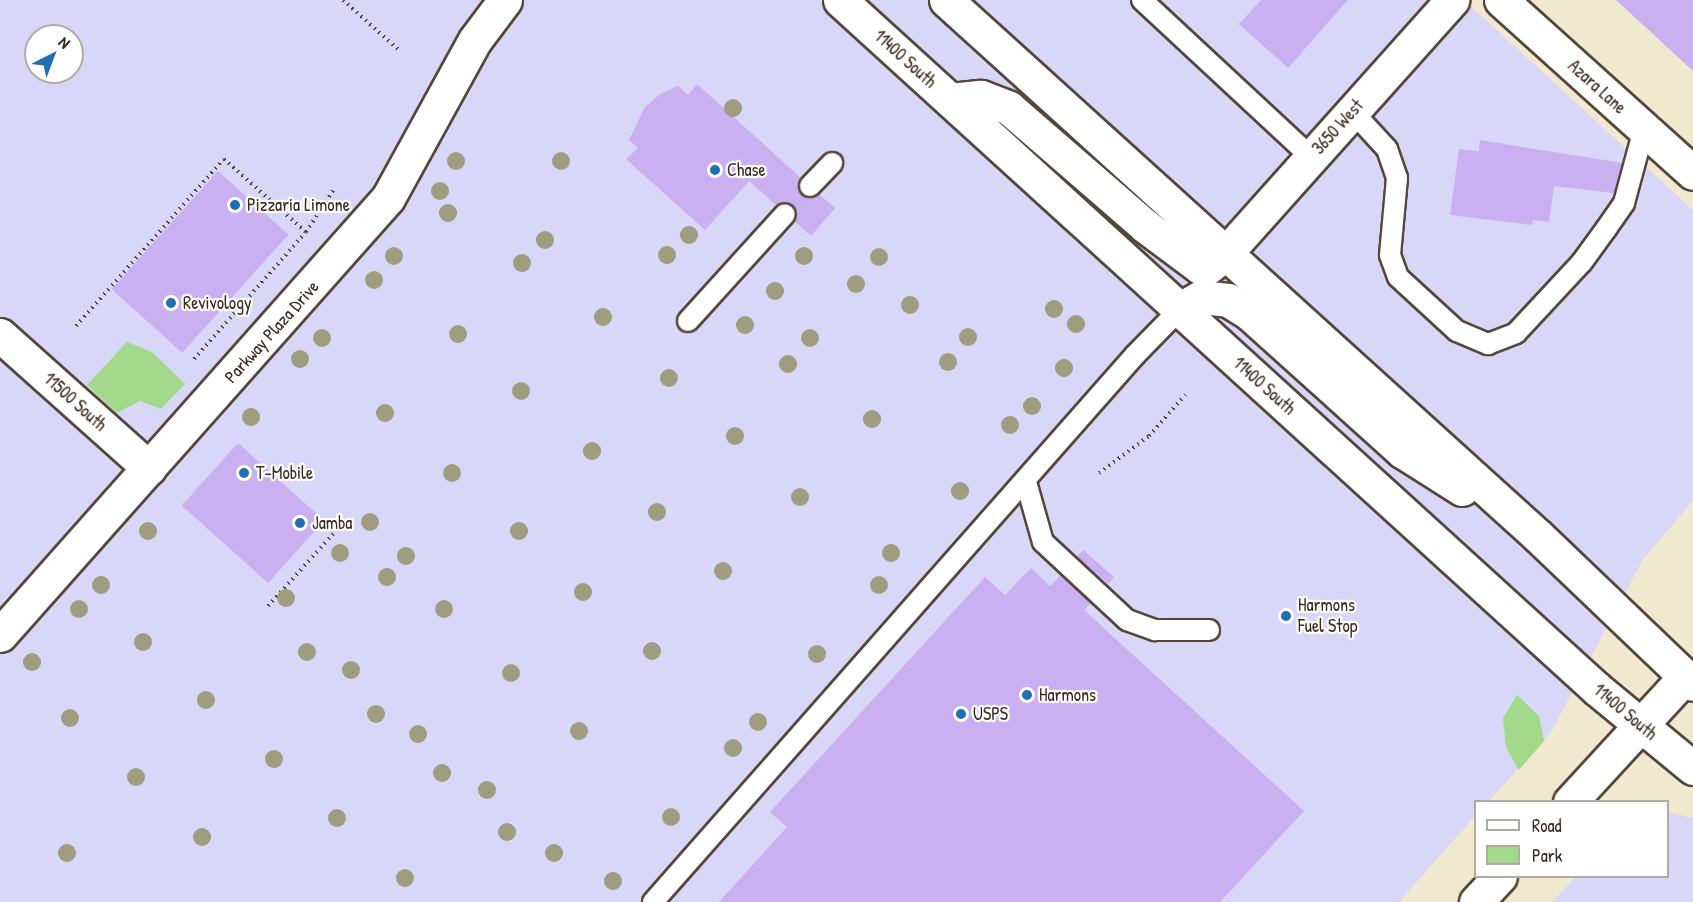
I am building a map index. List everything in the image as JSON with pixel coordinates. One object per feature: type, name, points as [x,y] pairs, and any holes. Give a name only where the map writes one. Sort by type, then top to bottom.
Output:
[{"type":"main road","name":"Parkway Plaza Drive","points":[[0,635],[388,198],[475,40],[505,0]]},
{"type":"main road","name":"11400 South","points":[[840,0],[1639,726],[1693,768]]},
{"type":"main road","points":[[946,0],[1538,536],[1689,680],[1639,726],[1571,800]]},
{"type":"main road","name":"3650 West","points":[[1224,254],[1452,0]]},
{"type":"main road","name":"Azara Lane","points":[[1501,0],[1693,173]]},
{"type":"main road","points":[[950,100],[981,97],[1009,108],[1145,226],[1200,267],[1208,267],[1224,254]]},
{"type":"main road","points":[[1180,309],[1201,297],[1228,300],[1250,314],[1402,451],[1538,536]]},
{"type":"main road","name":"11500 South","points":[[0,335],[149,468]]},
{"type":"main road","points":[[1476,902],[1498,878]]},
{"type":"lane","points":[[1142,0],[1311,157]]},
{"type":"lane","points":[[1352,111],[1387,148],[1397,178],[1390,255],[1398,277],[1457,331],[1488,344],[1516,333],[1582,262],[1606,229],[1624,203],[1644,129]]},
{"type":"lane","points":[[810,186],[832,163]]},
{"type":"lane","points":[[688,321],[785,214]]},
{"type":"lane","points":[[653,902],[1026,482],[1135,355],[1180,309]]},
{"type":"lane","points":[[1026,482],[1043,542],[1126,620],[1155,630],[1209,630]]},
{"type":"path","points":[[343,0],[400,51]]},
{"type":"path","points":[[76,326],[224,159],[306,232]]},
{"type":"path","points":[[194,359],[306,232],[334,189]]},
{"type":"path","points":[[1099,473],[1149,436],[1185,395]]},
{"type":"path","points":[[268,606],[342,524]]},
{"type":"shaded area","points":[[0,0],[1464,0],[1693,210],[1693,501],[1643,559],[1551,732],[1490,800],[1474,800],[1474,817],[1399,902],[0,902]]},
{"type":"shaded area","points":[[1669,812],[1693,818],[1693,902],[1552,902],[1574,878],[1669,878]]},
{"type":"green space","points":[[127,342],[152,352],[185,384],[161,409],[140,401],[117,413],[87,385]]},
{"type":"green space","points":[[1517,695],[1539,716],[1544,741],[1519,770],[1506,748],[1503,718]]},
{"type":"building","points":[[1261,0],[1348,0],[1288,68],[1239,24]]},
{"type":"building","points":[[1616,0],[1693,0],[1693,71]]},
{"type":"building","name":"Chase","points":[[697,84],[801,178],[798,189],[802,195],[813,198],[819,194],[835,208],[811,236],[794,221],[797,211],[793,205],[777,206],[749,181],[705,230],[626,159],[638,148],[629,140],[645,107],[660,94],[678,86],[688,95]]},
{"type":"building","points":[[1480,140],[1622,163],[1614,193],[1554,186],[1549,222],[1533,220],[1532,225],[1450,215],[1459,149],[1479,151]]},
{"type":"building","points":[[218,171],[289,235],[182,353],[112,289]]},
{"type":"building","points":[[238,443],[324,521],[268,583],[182,505]]},
{"type":"building","points":[[1083,550],[1114,577],[1108,584],[1077,557]]},
{"type":"building","name":"Harmons","points":[[1031,568],[1050,586],[1061,575],[1091,603],[1084,610],[1304,811],[1220,902],[719,902],[787,827],[770,812],[985,577],[1005,595]]},
{"type":"place","name":"Chase","points":[[715,170]]},
{"type":"place","name":"Pizzaria Limone","points":[[235,205]]},
{"type":"place","name":"Revivology","points":[[171,303]]},
{"type":"place","name":"T-Mobile","points":[[244,473]]},
{"type":"place","name":"Jamba","points":[[300,523]]},
{"type":"place","name":"Harmons Fuel Stop","points":[[1286,616]]},
{"type":"place","name":"Harmons","points":[[1027,695]]},
{"type":"place","name":"USPS","points":[[961,714]]}]
